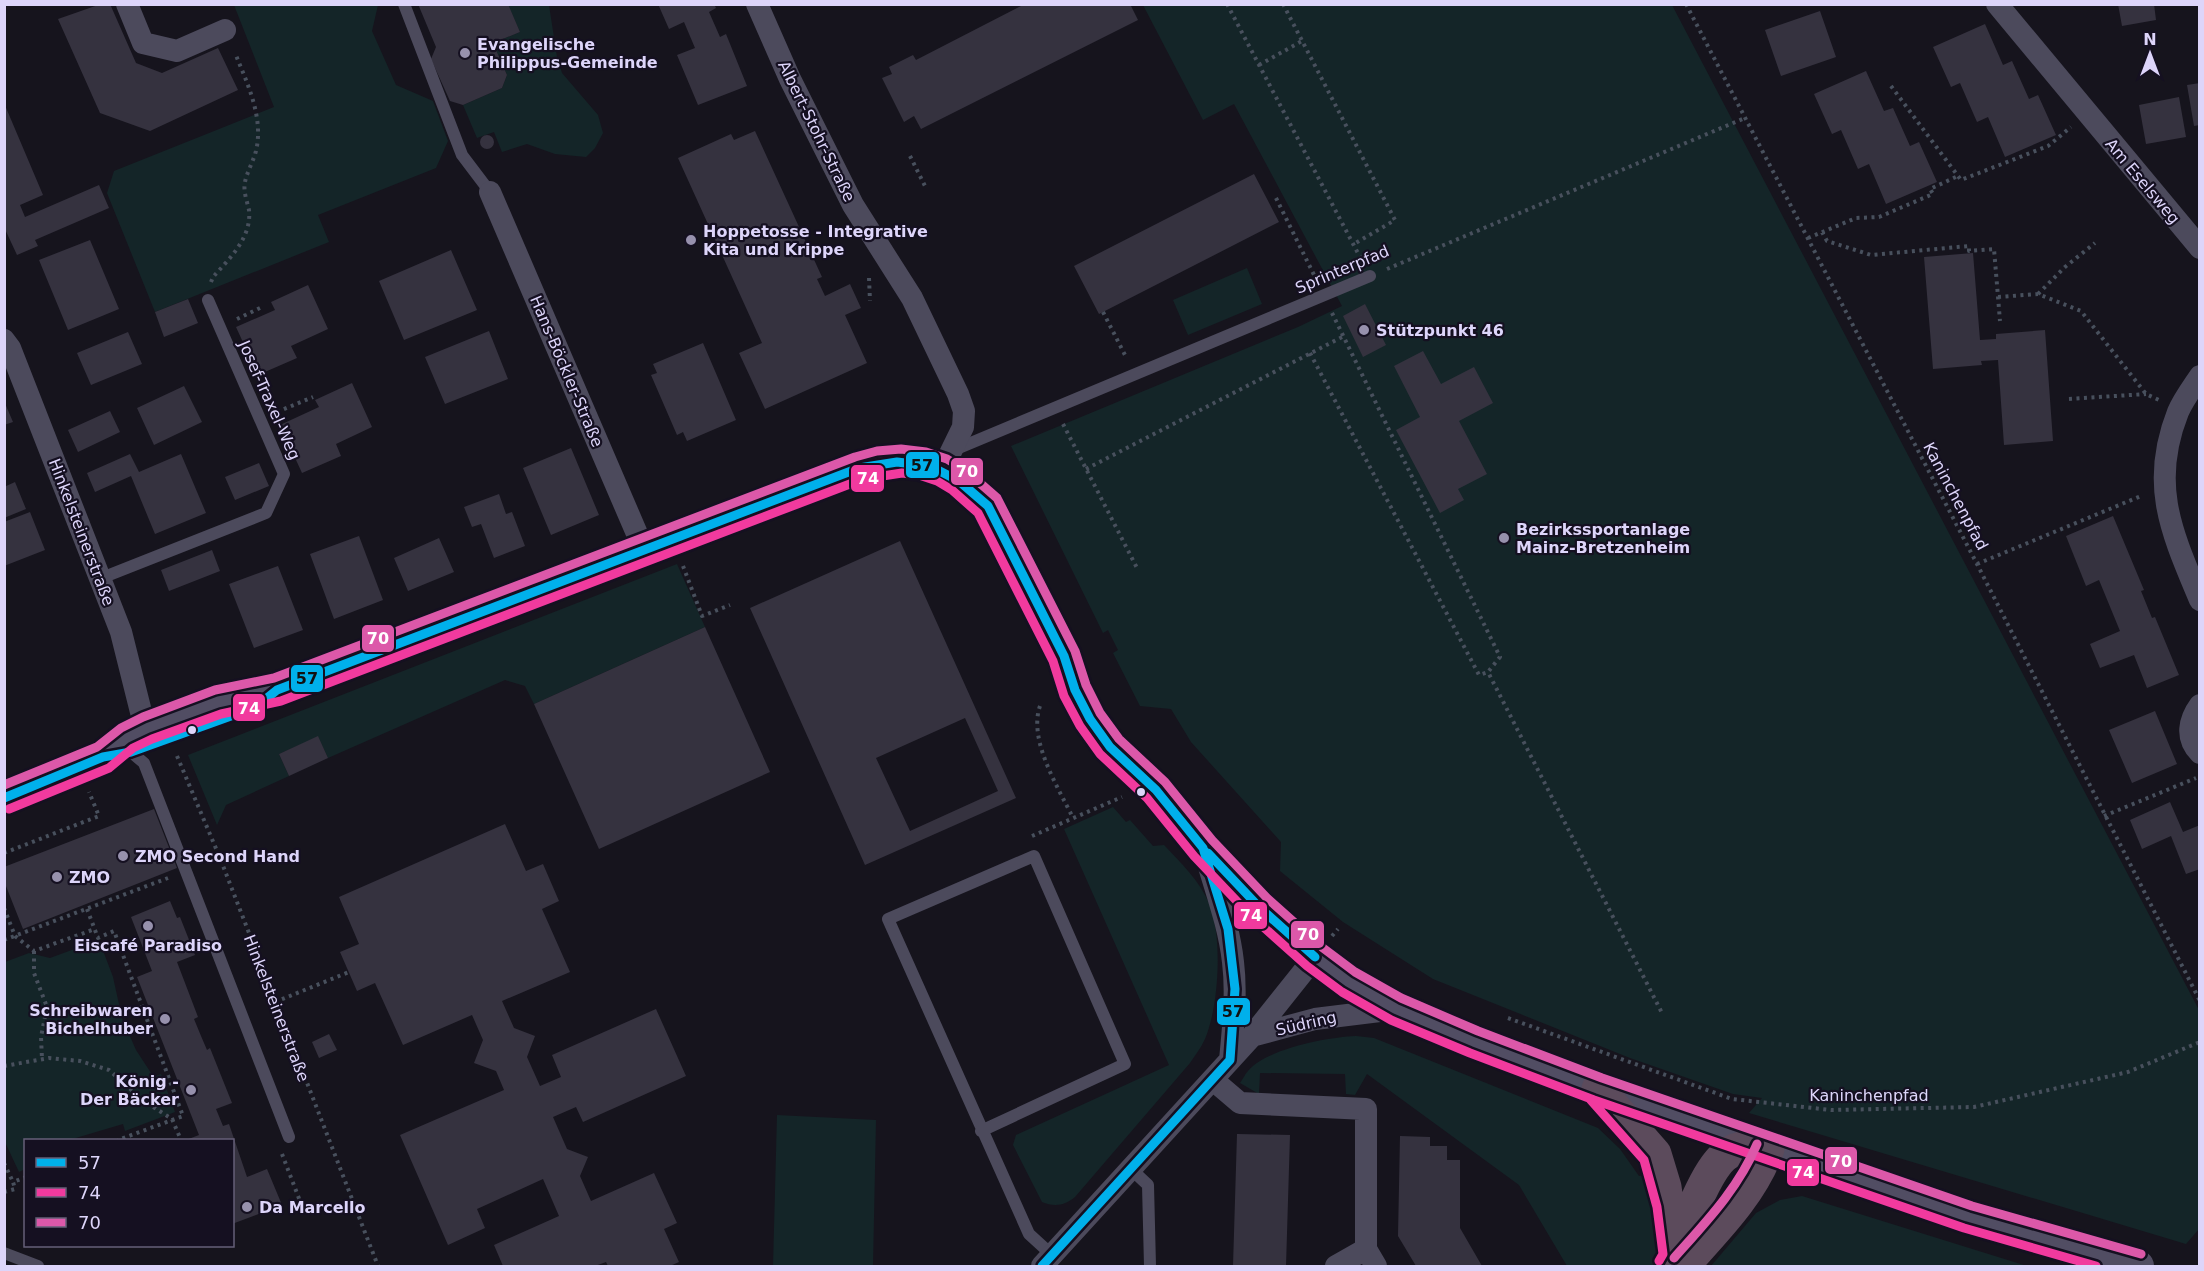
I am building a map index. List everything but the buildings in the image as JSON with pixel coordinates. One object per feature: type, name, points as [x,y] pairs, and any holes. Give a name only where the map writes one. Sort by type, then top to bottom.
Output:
[{"type":"highway","points":[[1598,1089],[1655,1154],[1667,1196],[1676,1263]]},
{"type":"highway","points":[[1676,1263],[1707,1180],[1718,1162],[1728,1153],[1738,1149],[1748,1147],[1768,1149]]},
{"type":"street","points":[[127,4],[143,43],[177,51],[225,30]]},
{"type":"street","name":"Albert-Stohr-Straße","points":[[757,4],[853,205],[912,298],[958,394],[964,411],[963,428],[947,460]]},
{"type":"street","name":"Am Eselsweg","points":[[1996,4],[2199,248]]},
{"type":"street","name":"Hans-Böckler-Straße","points":[[490,192],[644,550]]},
{"type":"street","name":"Hinkelsteinerstraße","points":[[4,340],[10,348],[121,632],[142,716],[127,744]]},
{"type":"street","points":[[2199,376],[2179,410],[2167,446],[2164,486],[2171,528],[2199,600]]},
{"type":"street","points":[[4,798],[218,702],[277,690],[859,468],[880,462],[922,463],[947,460],[959,480],[988,506],[1064,656],[1092,683],[1156,790],[1203,848],[1259,907],[1315,957],[1348,982],[1395,1009],[1598,1089],[1968,1217],[2138,1266]]},
{"type":"street","points":[[2199,705],[2192,716],[2189,727],[2191,738],[2199,753]]},
{"type":"street","points":[[1203,848],[1228,929],[1233,962],[1235,989],[1230,1060]]},
{"type":"street","name":"Südring","points":[[1047,1261],[1252,1036],[1315,957]]},
{"type":"street","name":"Südring","points":[[1252,1036],[1315,1018],[1395,1009]]},
{"type":"street","points":[[1213,1080],[1240,1103],[1366,1109],[1371,1258],[1336,1266]]},
{"type":"lane","points":[[404,4],[462,155],[490,192]]},
{"type":"lane","name":"Sprinterpfad","points":[[947,460],[1055,408],[1370,276]]},
{"type":"lane","name":"Josef-Traxel-Weg","points":[[99,579],[266,513],[284,474],[208,300]]},
{"type":"lane","points":[[127,744],[144,764],[289,1137]]},
{"type":"lane","points":[[981,1131],[1125,1064],[1034,855],[888,919],[981,1131],[1029,1234],[1047,1261]]},
{"type":"lane","points":[[1132,1170],[1148,1185],[1150,1266]]},
{"type":"lane","points":[[4,1253],[38,1266]]},
{"type":"path","points":[[1227,4],[1370,276]]},
{"type":"path","points":[[1282,4],[1395,220],[1353,244]]},
{"type":"path","name":"Kaninchenpfad","points":[[1686,4],[1977,564],[2199,1001]]},
{"type":"path","points":[[208,300],[213,277],[244,237],[249,222],[244,184],[256,150],[255,107],[225,30]]},
{"type":"path","points":[[1259,65],[1302,41]]},
{"type":"path","points":[[1891,86],[1961,180],[2048,146],[2087,113]]},
{"type":"path","name":"Sprinterpfad","points":[[1370,276],[1745,118]]},
{"type":"path","points":[[909,156],[925,186]]},
{"type":"path","points":[[1807,238],[1856,218],[1879,217],[1932,194],[1930,189],[1958,176]]},
{"type":"path","points":[[1276,198],[1500,657],[1488,672],[1479,675],[1310,353]]},
{"type":"path","points":[[1822,232],[1827,241],[1871,255],[1969,246],[1969,250],[1994,249],[2000,321]]},
{"type":"path","points":[[2038,294],[2065,267],[2095,243]]},
{"type":"path","points":[[1998,297],[2038,294],[2081,311],[2146,394],[2179,410]]},
{"type":"path","points":[[220,326],[264,306]]},
{"type":"path","points":[[1103,312],[1134,374]]},
{"type":"path","points":[[1086,469],[1344,336]]},
{"type":"path","points":[[2069,399],[2146,394]]},
{"type":"path","points":[[260,419],[313,397]]},
{"type":"path","points":[[1055,408],[1137,568]]},
{"type":"path","points":[[1977,564],[2145,494]]},
{"type":"path","points":[[679,557],[702,616],[730,605]]},
{"type":"path","points":[[1488,672],[1662,1013]]},
{"type":"path","points":[[1040,706],[1036,732],[1050,770],[1073,818]]},
{"type":"path","name":"Hinkelsteinerstraße","points":[[175,751],[220,858],[378,1266]]},
{"type":"path","points":[[2104,816],[2199,776]]},
{"type":"path","points":[[4,853],[99,816],[86,784]]},
{"type":"path","points":[[4,940],[186,871]]},
{"type":"path","points":[[4,908],[15,936],[34,951]]},
{"type":"path","points":[[87,909],[98,938],[114,931],[183,1116],[121,1139]]},
{"type":"path","points":[[34,951],[95,929]]},
{"type":"path","points":[[34,951],[34,973],[47,1007],[41,1036],[42,1059]]},
{"type":"path","points":[[275,1002],[349,972]]},
{"type":"path","name":"Kaninchenpfad","points":[[1508,1018],[1732,1099],[1831,1110],[1974,1107],[2128,1072],[2199,1042]]},
{"type":"path","points":[[4,1066],[42,1059],[80,1061],[109,1070],[144,1101],[172,1119],[181,1139]]},
{"type":"path","points":[[289,1137],[282,1153],[303,1209]]},
{"type":"path","points":[[4,1163],[15,1189],[4,1192]]},
{"type":"path","points":[[12,1182],[24,1178]]},
{"type":"shaded area","points":[[234,5],[378,5],[372,31],[396,85],[433,101],[448,141],[436,168],[318,215],[329,242],[155,312],[107,193],[114,171],[274,107]]},
{"type":"shaded area","points":[[508,5],[549,5],[557,57],[562,73],[598,115],[603,133],[595,148],[586,157],[555,154],[527,144],[502,152],[494,132],[477,138],[463,105],[502,88],[507,75],[493,43],[520,32]]},
{"type":"shaded area","name":"Bezirkssportanlage Mainz-Bretzenheim","points":[[1143,5],[1672,5],[2199,1010],[2199,1229],[2186,1244],[1749,1113],[1762,1098],[1733,1094],[1630,1058],[1433,979],[1343,922],[1280,871],[1281,842],[1191,742],[1171,709],[1140,706],[1113,653],[1118,650],[1108,630],[1103,633],[1011,446],[1298,327],[1342,306],[1234,104],[1203,120]]},
{"type":"shaded area","points":[[1247,268],[1262,304],[1188,335],[1173,300]]},
{"type":"shaded area","points":[[677,564],[705,627],[534,704],[525,686],[505,680],[328,758],[318,737],[279,754],[289,776],[226,805],[217,825],[188,755]]},
{"type":"shaded area","points":[[1113,807],[1126,822],[1130,820],[1153,846],[1164,845],[1189,872],[1205,895],[1213,917],[1218,952],[1214,1008],[1205,1039],[1190,1063],[1075,1197],[1063,1204],[1051,1205],[1042,1202],[1013,1145],[1016,1135],[1169,1065],[1064,829]]},
{"type":"shaded area","points":[[99,940],[113,977],[122,1018],[136,1050],[151,1073],[156,1076],[161,1074],[175,1112],[125,1131],[123,1124],[72,1139],[24,1139],[24,1170],[19,1172],[5,1142],[5,962],[29,953],[50,958]]},
{"type":"shaded area","points":[[1356,1036],[1374,1038],[1598,1128],[1620,1149],[1639,1176],[1650,1174],[1659,1248],[1653,1266],[1567,1266],[1519,1185],[1367,1074],[1355,1095],[1346,1094],[1345,1074],[1260,1073],[1259,1094],[1240,1083],[1247,1072],[1269,1056],[1314,1042]]},
{"type":"shaded area","points":[[777,1115],[876,1120],[873,1266],[773,1266]]},
{"type":"shaded area","points":[[1802,1196],[2027,1266],[1711,1266],[1756,1213],[1780,1200]]},
{"type":"transit line","name":"70","points":[[4,785],[97,747],[121,728],[143,717],[215,690],[274,678],[855,457],[877,451],[901,449],[926,452],[947,459],[965,470],[997,498],[1075,651],[1086,685],[1100,713],[1119,739],[1165,782],[1212,840],[1267,898],[1323,948],[1355,972],[1401,998],[1478,1031],[1602,1078],[1972,1206],[2141,1254]]},
{"type":"transit line","name":"57","points":[[4,798],[103,757],[131,752],[256,707],[277,690],[859,468],[897,462],[930,466],[959,481],[988,506],[1064,656],[1075,690],[1090,719],[1110,747],[1156,790],[1203,848],[1228,929],[1235,989],[1230,1060],[1042,1266]]},
{"type":"transit line","name":"74","points":[[9,809],[109,768],[133,748],[152,739],[221,714],[281,701],[863,479],[902,473],[919,475],[937,481],[952,490],[978,513],[1053,661],[1064,696],[1080,726],[1100,754],[1147,798],[1194,856],[1250,915],[1307,966],[1342,992],[1391,1020],[1594,1100],[1964,1228],[2096,1266]]},
{"type":"transit line","name":"57","points":[[1208,853],[1259,907],[1315,957]]},
{"type":"transit line","name":"74","points":[[1589,1098],[1644,1160],[1657,1207],[1663,1254],[1659,1261]]},
{"type":"transit line","name":"70","points":[[1674,1258],[1731,1190],[1741,1176],[1757,1144]]},
{"type":"place","name":"Evangelische Philippus-Gemeinde","points":[[465,53]]},
{"type":"place","name":"Hoppetosse - Integrative Kita und Krippe","points":[[691,240]]},
{"type":"place","name":"Stützpunkt 46","points":[[1364,330]]},
{"type":"place","name":"Bezirkssportanlage Mainz-Bretzenheim","points":[[1504,538]]},
{"type":"place","name":"ZMO Second Hand","points":[[123,856]]},
{"type":"place","name":"ZMO","points":[[57,877]]},
{"type":"place","name":"Eiscafé Paradiso","points":[[148,926]]},
{"type":"place","name":"Schreibwaren Bichelhuber","points":[[165,1019]]},
{"type":"place","name":"König - Der Bäcker","points":[[191,1090]]},
{"type":"place","name":"Da Marcello","points":[[247,1207]]}]
